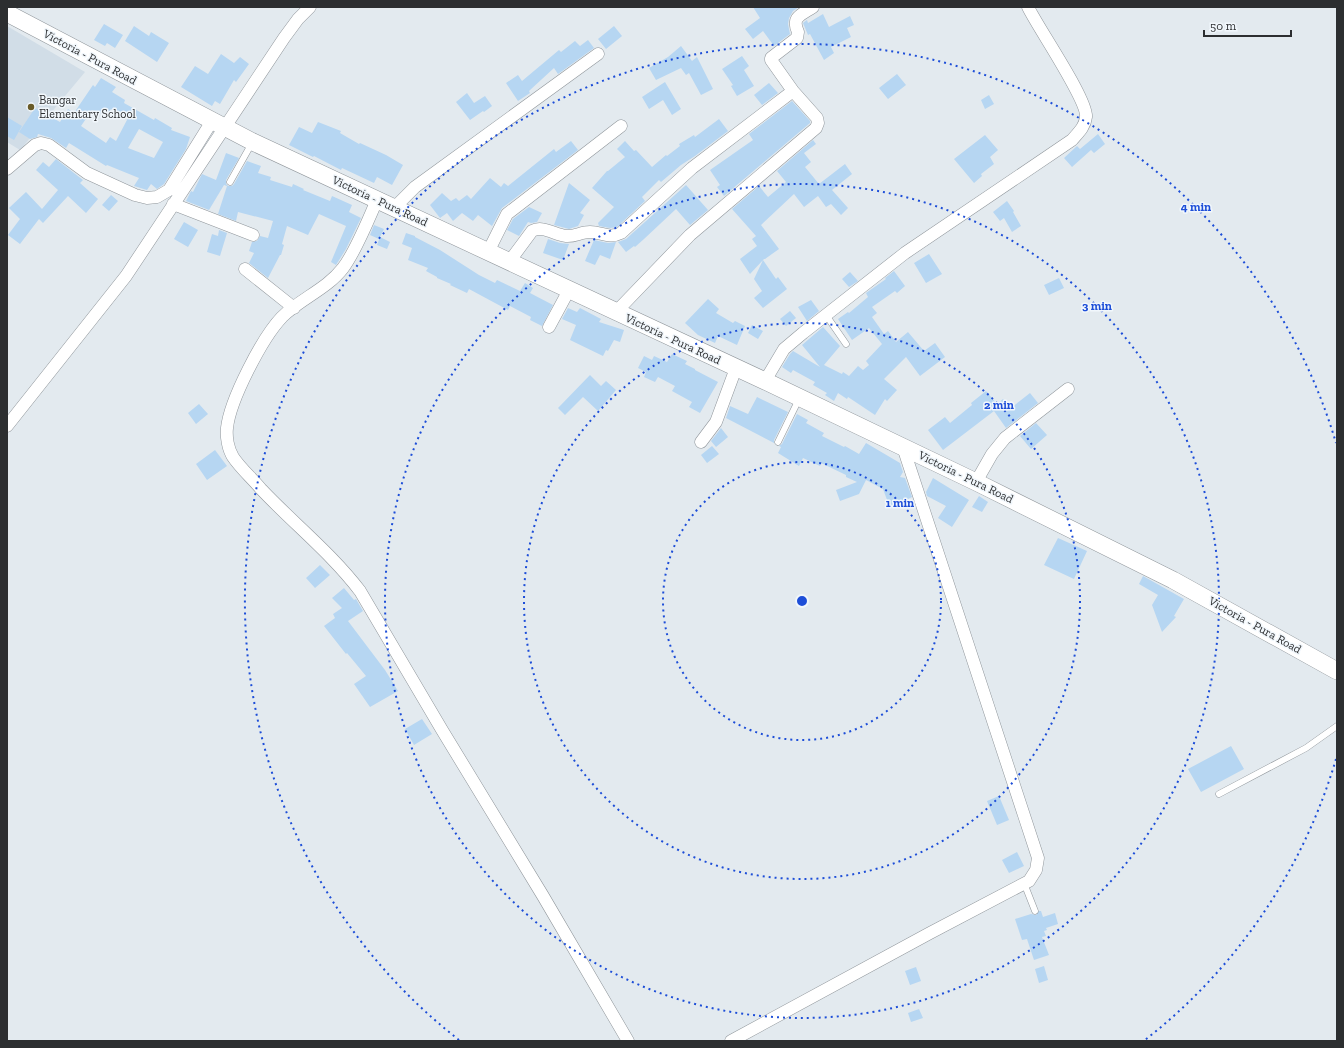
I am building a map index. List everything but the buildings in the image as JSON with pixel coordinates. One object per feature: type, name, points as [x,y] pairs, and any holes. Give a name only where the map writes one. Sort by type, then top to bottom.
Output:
[{"type":"main road","name":"Victoria - Pura Road","points":[[7,12],[253,142],[976,482],[1172,580],[1337,671]]},
{"type":"street","points":[[7,169],[35,145],[41,143],[49,145],[87,173],[135,195],[147,198],[156,197],[163,194],[169,190],[298,19],[310,7]]},
{"type":"street","points":[[616,312],[690,235],[816,128],[818,123],[817,118],[793,91],[771,60],[771,58],[797,38],[798,32],[795,25],[795,20],[813,7]]},
{"type":"street","points":[[765,382],[784,349],[826,315],[905,253],[1072,140],[1083,127],[1086,116],[1084,104],[1028,7]]},
{"type":"street","points":[[394,208],[415,187],[598,54]]},
{"type":"street","points":[[509,262],[532,231],[536,229],[541,229],[564,236],[572,236],[583,232],[592,231],[610,236],[620,233],[692,168],[793,91]]},
{"type":"street","points":[[7,426],[126,276],[174,204],[218,124]]},
{"type":"street","points":[[488,252],[507,214],[621,126]]},
{"type":"street","points":[[377,200],[350,257],[343,268],[332,280],[282,317],[269,333],[249,368],[232,406],[226,428],[228,444],[232,456],[242,469],[277,506],[313,538],[345,572],[360,591],[628,1041]]},
{"type":"street","points":[[174,204],[253,235]]},
{"type":"street","points":[[245,269],[294,308]]},
{"type":"street","points":[[549,327],[569,290]]},
{"type":"street","points":[[701,442],[716,422],[736,368]]},
{"type":"street","points":[[976,482],[992,454],[1005,438],[1068,389]]},
{"type":"street","points":[[731,1041],[1024,883],[1029,880],[1036,870],[1038,858],[903,447]]},
{"type":"lane","points":[[230,182],[253,142]]},
{"type":"lane","points":[[826,315],[846,344]]},
{"type":"lane","points":[[778,442],[800,398]]},
{"type":"lane","points":[[1219,794],[1306,748],[1337,726]]},
{"type":"lane","points":[[1024,883],[1035,910]]},
{"type":"shaded area","name":"Bangar Elementary School","points":[[7,26],[85,72],[20,150],[7,142]]},
{"type":"place","name":"Bangar Elementary School","points":[[31,107]]}]
